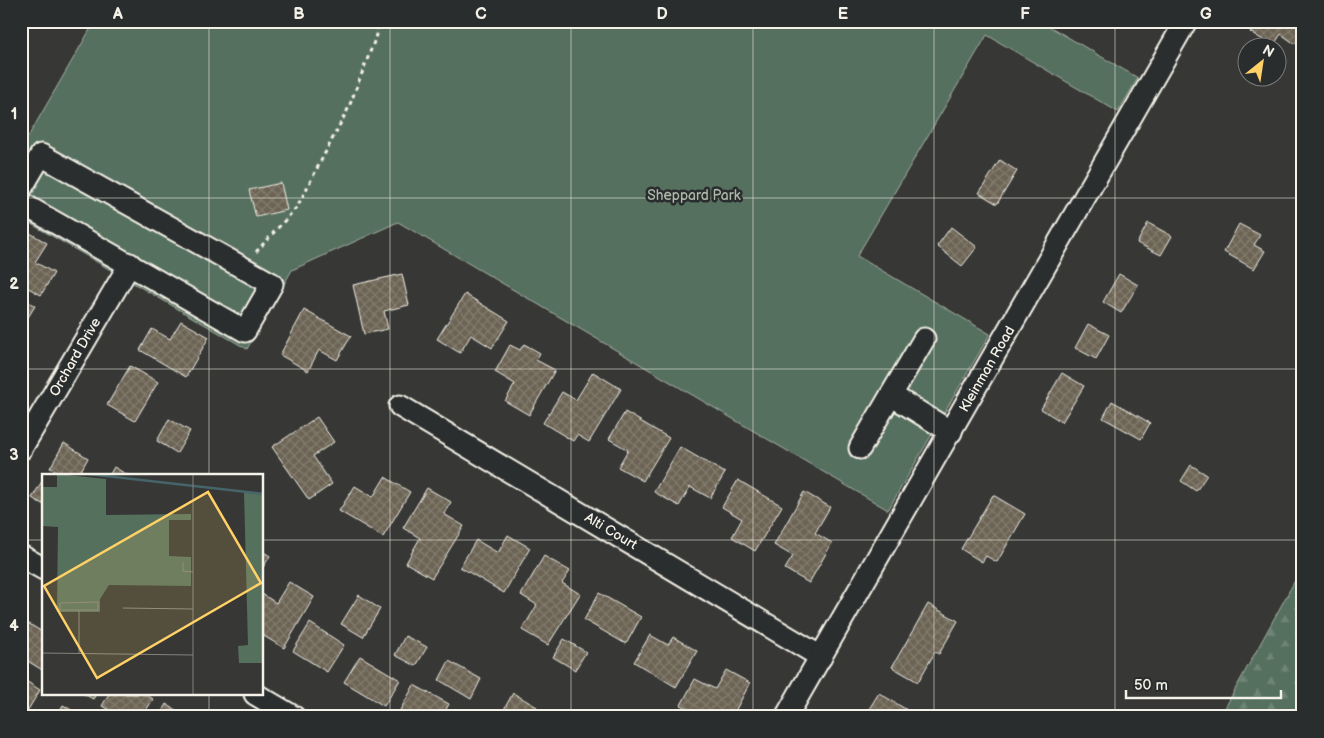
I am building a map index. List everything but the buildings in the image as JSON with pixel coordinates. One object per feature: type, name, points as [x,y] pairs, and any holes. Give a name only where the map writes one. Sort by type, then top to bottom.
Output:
[{"type":"street","name":"Kleinman Road","points":[[786,717],[1186,21]]},
{"type":"street","points":[[21,189],[41,155],[272,284],[245,331],[21,202]]},
{"type":"street","name":"Orchard Drive","points":[[21,450],[130,264]]},
{"type":"street","points":[[860,448],[924,339]]},
{"type":"street","points":[[891,395],[951,432]]},
{"type":"street","name":"Alti Court","points":[[400,406],[821,657]]},
{"type":"street","points":[[21,556],[42,568]]},
{"type":"street","points":[[259,696],[294,717]]},
{"type":"path","points":[[246,269],[257,250],[297,207],[349,107],[375,40],[379,21]]},
{"type":"green space","name":"Sheppard Park","points":[[95,21],[1040,21],[1138,78],[1118,112],[987,35],[857,256],[990,334],[888,510],[398,222],[292,270],[247,349],[21,218],[21,149]]},
{"type":"green space","points":[[1303,566],[1303,717],[1220,717]]}]
